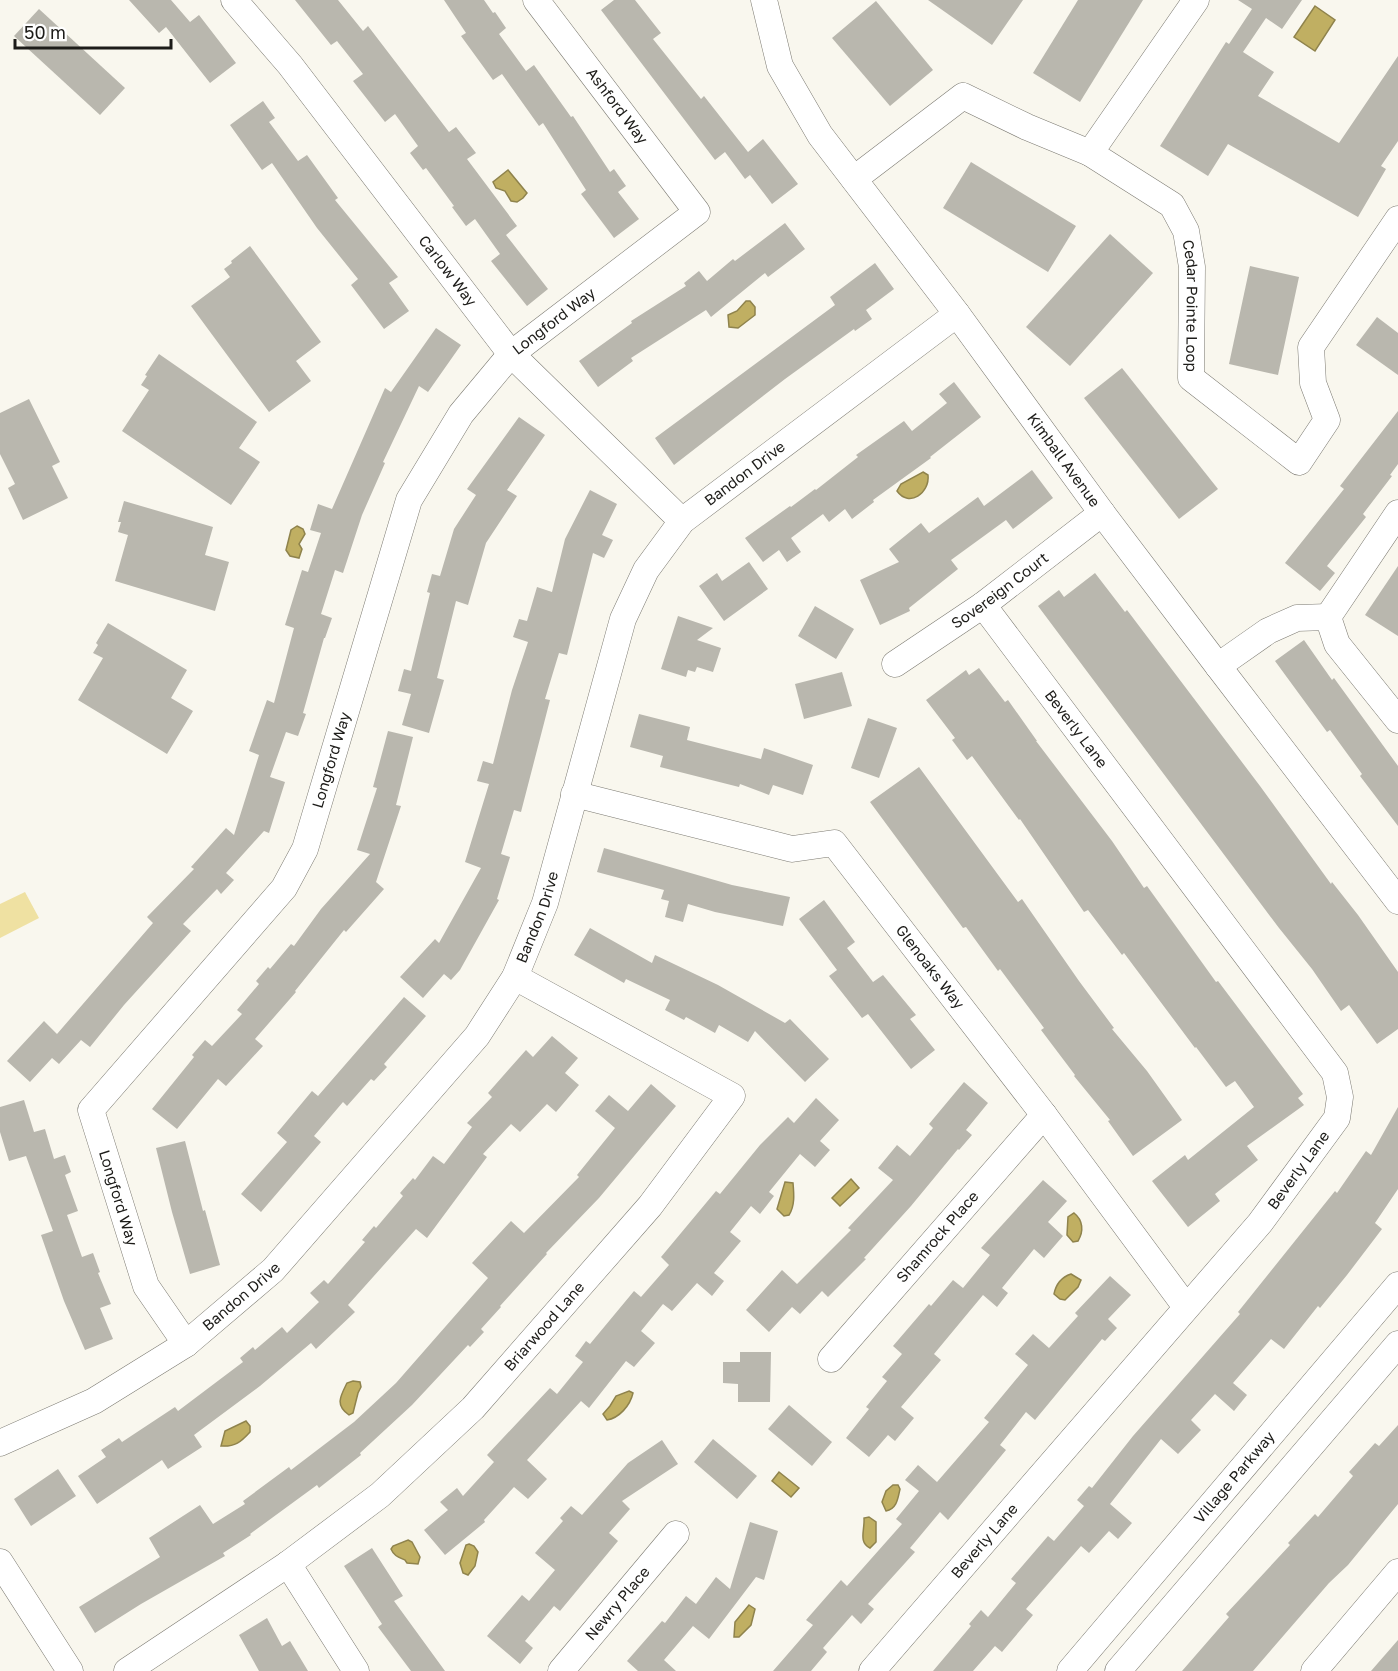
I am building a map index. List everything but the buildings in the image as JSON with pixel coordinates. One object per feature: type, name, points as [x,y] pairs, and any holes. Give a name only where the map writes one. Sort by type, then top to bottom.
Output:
[{"type":"street","name":"Carlow Way","points":[[234,0],[290,65],[511,354],[682,520]]},
{"type":"street","name":"Ashford Way","points":[[536,0],[697,212]]},
{"type":"street","name":"Kimball Avenue","points":[[764,0],[780,66],[820,135],[957,314],[1102,513],[1398,901]]},
{"type":"street","points":[[1090,153],[1196,0]]},
{"type":"street","name":"Cedar Pointe Loop","points":[[854,180],[963,96],[1027,128],[1090,153],[1172,204],[1186,231],[1192,267],[1191,378],[1299,462],[1327,420],[1313,383],[1311,347],[1398,219]]},
{"type":"street","name":"Longford Way","points":[[186,1344],[146,1286],[91,1110],[284,888],[305,849],[409,500],[461,414],[511,354],[697,212]]},
{"type":"street","name":"Bandon Drive","points":[[0,1443],[94,1401],[186,1344],[280,1261],[477,1036],[515,977],[545,903],[623,619],[646,570],[682,520],[957,314]]},
{"type":"street","name":"Sovereign Court","points":[[895,664],[982,605],[1102,513]]},
{"type":"street","points":[[1328,617],[1398,513]]},
{"type":"street","name":"Beverly Lane","points":[[872,1671],[1260,1223],[1337,1118],[1340,1097],[1335,1073],[982,605]]},
{"type":"street","points":[[1218,666],[1268,631],[1297,618],[1328,617]]},
{"type":"street","points":[[1328,617],[1337,644],[1398,720]]},
{"type":"street","name":"Glenoaks Way","points":[[574,794],[792,849],[834,843],[1044,1115],[1186,1307]]},
{"type":"street","name":"Briarwood Lane","points":[[127,1671],[288,1564],[380,1495],[474,1408],[650,1206],[732,1096],[515,977]]},
{"type":"street","name":"Shamrock Place","points":[[831,1359],[1044,1115]]},
{"type":"street","name":"Village Parkway","points":[[1070,1671],[1398,1285]]},
{"type":"street","points":[[1118,1671],[1398,1344]]},
{"type":"street","name":"Newry Place","points":[[561,1671],[676,1534]]},
{"type":"street","points":[[0,1562],[70,1671]]},
{"type":"street","points":[[288,1564],[356,1671]]},
{"type":"street","points":[[1314,1671],[1398,1572]]},
{"type":"shaded area","points":[[1315,6],[1335,20],[1315,51],[1294,37]]},
{"type":"shaded area","points":[[508,170],[527,193],[517,202],[511,201],[505,191],[496,188],[493,182]]},
{"type":"shaded area","points":[[746,301],[750,301],[755,307],[755,315],[738,328],[729,327],[728,315],[737,311]]},
{"type":"shaded area","points":[[923,472],[928,475],[928,482],[918,496],[907,498],[897,491],[901,484]]},
{"type":"shaded area","points":[[297,526],[303,529],[305,534],[299,544],[302,549],[299,558],[290,556],[286,550],[291,530]]},
{"type":"shaded area","points":[[25,892],[39,918],[0,938],[0,904]]},
{"type":"shaded area","points":[[851,1179],[859,1188],[840,1206],[832,1198]]},
{"type":"shaded area","points":[[785,1182],[793,1183],[794,1196],[789,1215],[784,1216],[777,1209]]},
{"type":"shaded area","points":[[1074,1213],[1081,1222],[1082,1230],[1078,1241],[1073,1242],[1067,1235],[1068,1217]]},
{"type":"shaded area","points":[[1071,1274],[1081,1280],[1078,1287],[1065,1300],[1060,1299],[1054,1294],[1056,1287],[1062,1279]]},
{"type":"shaded area","points":[[360,1382],[361,1387],[353,1413],[349,1415],[342,1408],[340,1400],[347,1383]]},
{"type":"shaded area","points":[[629,1391],[633,1393],[627,1407],[616,1417],[607,1420],[603,1414],[616,1396]]},
{"type":"shaded area","points":[[246,1421],[250,1426],[247,1436],[234,1445],[221,1446],[225,1431]]},
{"type":"shaded area","points":[[779,1472],[799,1488],[791,1497],[772,1481]]},
{"type":"shaded area","points":[[893,1485],[898,1485],[900,1489],[898,1499],[893,1508],[886,1511],[882,1502],[886,1491]]},
{"type":"shaded area","points":[[869,1517],[876,1522],[876,1542],[870,1548],[864,1542],[863,1535],[864,1518]]},
{"type":"shaded area","points":[[408,1540],[412,1542],[420,1557],[418,1564],[407,1563],[395,1555],[391,1549]]},
{"type":"shaded area","points":[[466,1545],[474,1546],[478,1552],[475,1566],[468,1575],[463,1573],[460,1563]]},
{"type":"shaded area","points":[[749,1605],[755,1609],[751,1625],[739,1637],[734,1637],[735,1622]]}]
